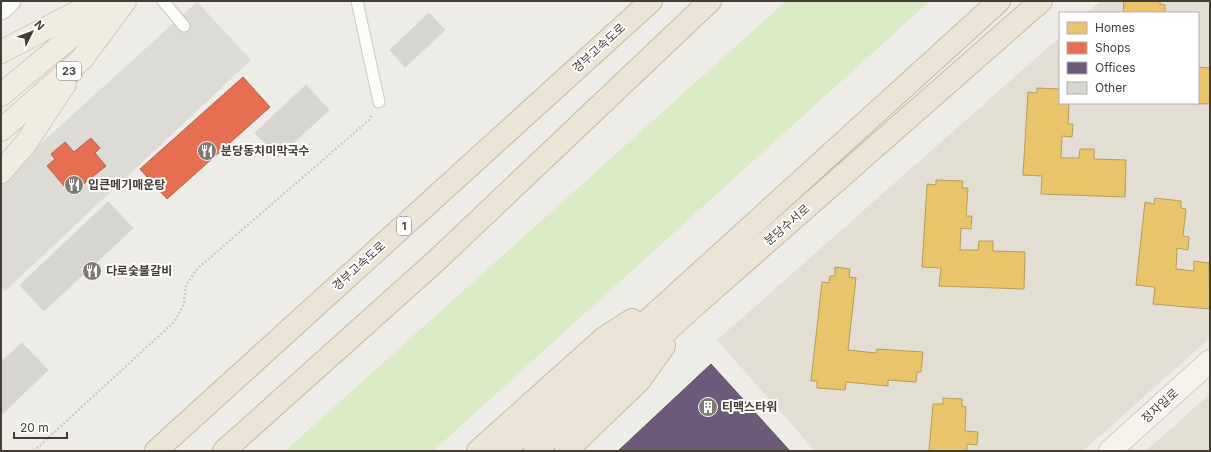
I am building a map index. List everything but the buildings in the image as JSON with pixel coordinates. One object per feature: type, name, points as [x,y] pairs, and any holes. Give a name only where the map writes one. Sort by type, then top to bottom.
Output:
[{"type":"highway","name":"경부고속도로","points":[[156,451],[651,1]]},
{"type":"highway","points":[[224,451],[437,260],[710,1]]},
{"type":"highway","name":"분당수서로","points":[[504,451],[999,1]]},
{"type":"highway","name":"분당수서로","points":[[535,451],[692,308],[1041,1]]},
{"type":"highway","points":[[478,451],[604,338],[678,292]]},
{"type":"highway","points":[[566,451],[639,381],[692,308]]},
{"type":"main road","points":[[1,52],[98,1]]},
{"type":"main road","name":"23","points":[[1,95],[114,1]]},
{"type":"main road","name":"23","points":[[1,130],[82,59],[125,1]]},
{"type":"main road","points":[[1,172],[26,142],[82,59]]},
{"type":"street","points":[[1,9],[10,1]]},
{"type":"street","name":"정자일로","points":[[1110,451],[1210,361]]},
{"type":"lane","points":[[163,1],[184,26]]},
{"type":"lane","points":[[357,1],[379,102]]},
{"type":"path","points":[[34,451],[174,322],[184,304],[186,285],[198,269],[369,120],[379,102]]},
{"type":"shaded area","points":[[1101,1],[1210,1],[1210,338],[1083,451],[815,451],[717,340],[1059,38],[1059,104],[1199,104],[1199,12],[1088,12]]},
{"type":"shaded area","points":[[197,2],[251,60],[5,291],[1,287],[1,184],[18,164]]},
{"type":"shaded area","points":[[1210,394],[1210,451],[1147,451],[1149,448]]},
{"type":"green space","points":[[786,1],[930,1],[433,451],[285,451]]},
{"type":"place","name":"분당동치미막국수","points":[[207,151]]},
{"type":"place","name":"입큰메기매운탕","points":[[74,185]]},
{"type":"place","name":"다로숯불갈비","points":[[92,271]]},
{"type":"place","name":"티맥스타워","points":[[708,407]]}]
